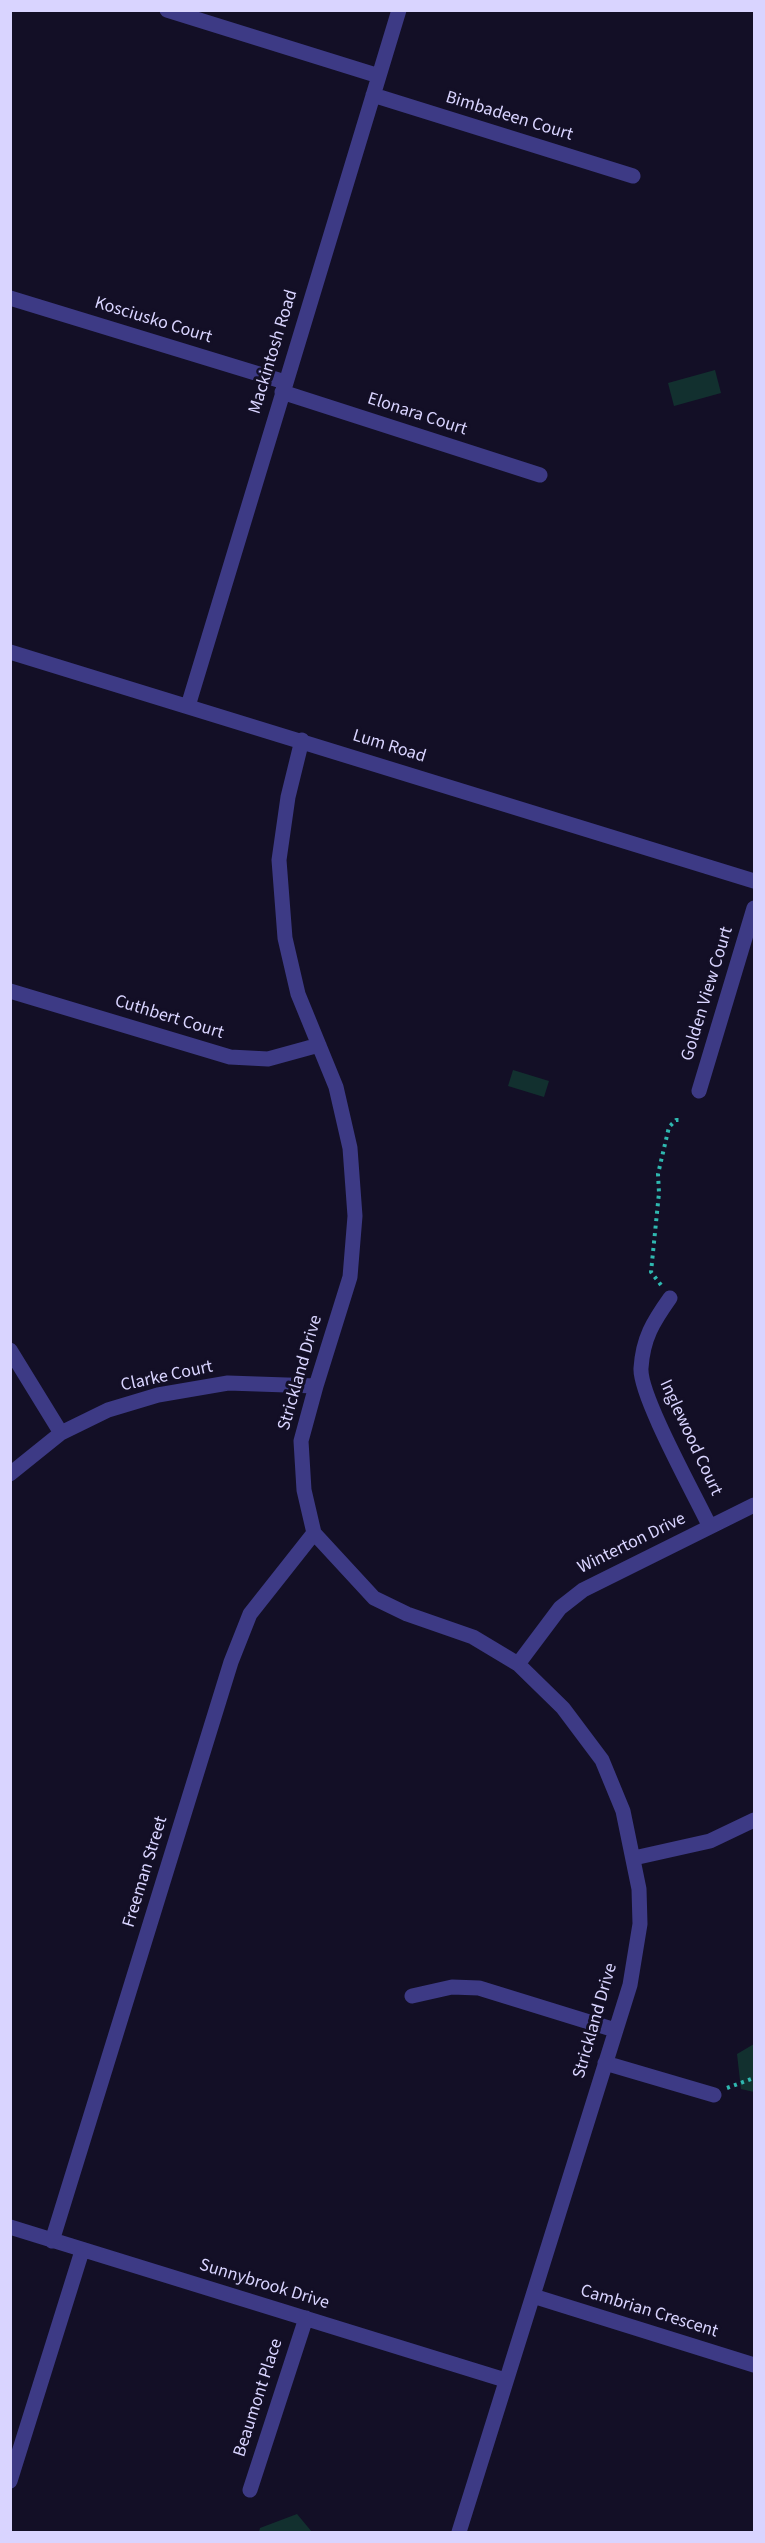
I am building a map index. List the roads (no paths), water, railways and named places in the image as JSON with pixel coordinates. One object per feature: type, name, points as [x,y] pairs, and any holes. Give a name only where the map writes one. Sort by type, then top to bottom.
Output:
[{"type":"street","points":[[167,10],[379,76]]},
{"type":"street","name":"Mackintosh Road","points":[[188,706],[399,10]]},
{"type":"street","name":"Bimbadeen Court","points":[[373,95],[633,176]]},
{"type":"street","name":"Kosciusko Court","points":[[10,298],[283,387]]},
{"type":"street","name":"Elonara Court","points":[[283,387],[540,475]]},
{"type":"street","name":"Lum Road","points":[[10,651],[754,881]]},
{"type":"street","name":"Strickland Drive","points":[[302,740],[288,797],[279,860],[285,938],[298,994],[336,1087],[350,1148],[356,1216],[350,1277],[316,1386],[302,1440],[304,1490],[314,1533],[374,1598],[407,1614],[473,1637],[518,1664],[563,1708],[602,1760],[623,1811],[639,1889],[640,1924],[630,1985],[459,2532]]},
{"type":"street","name":"Golden View Court","points":[[699,1091],[754,909]]},
{"type":"street","name":"Cuthbert Court","points":[[10,991],[230,1057],[268,1059],[319,1045]]},
{"type":"street","name":"Inglewood Court","points":[[670,1298],[648,1330],[640,1370],[646,1395],[710,1527]]},
{"type":"street","points":[[10,1350],[61,1433]]},
{"type":"street","name":"Clarke Court","points":[[10,1474],[61,1433],[108,1410],[158,1395],[228,1383],[316,1386]]},
{"type":"street","name":"Winterton Drive","points":[[518,1664],[560,1608],[583,1590],[754,1505]]},
{"type":"street","name":"Freeman Street","points":[[52,2241],[231,1662],[250,1614],[314,1533]]},
{"type":"street","points":[[634,1858],[710,1841],[754,1820]]},
{"type":"street","points":[[412,1996],[452,1987],[479,1988],[615,2030]]},
{"type":"street","points":[[605,2062],[714,2095]]},
{"type":"street","name":"Sunnybrook Drive","points":[[10,2227],[506,2380]]},
{"type":"street","points":[[10,2481],[82,2251]]},
{"type":"street","name":"Cambrian Crescent","points":[[533,2296],[754,2365]]},
{"type":"street","name":"Beaumont Place","points":[[250,2490],[306,2318]]}]
